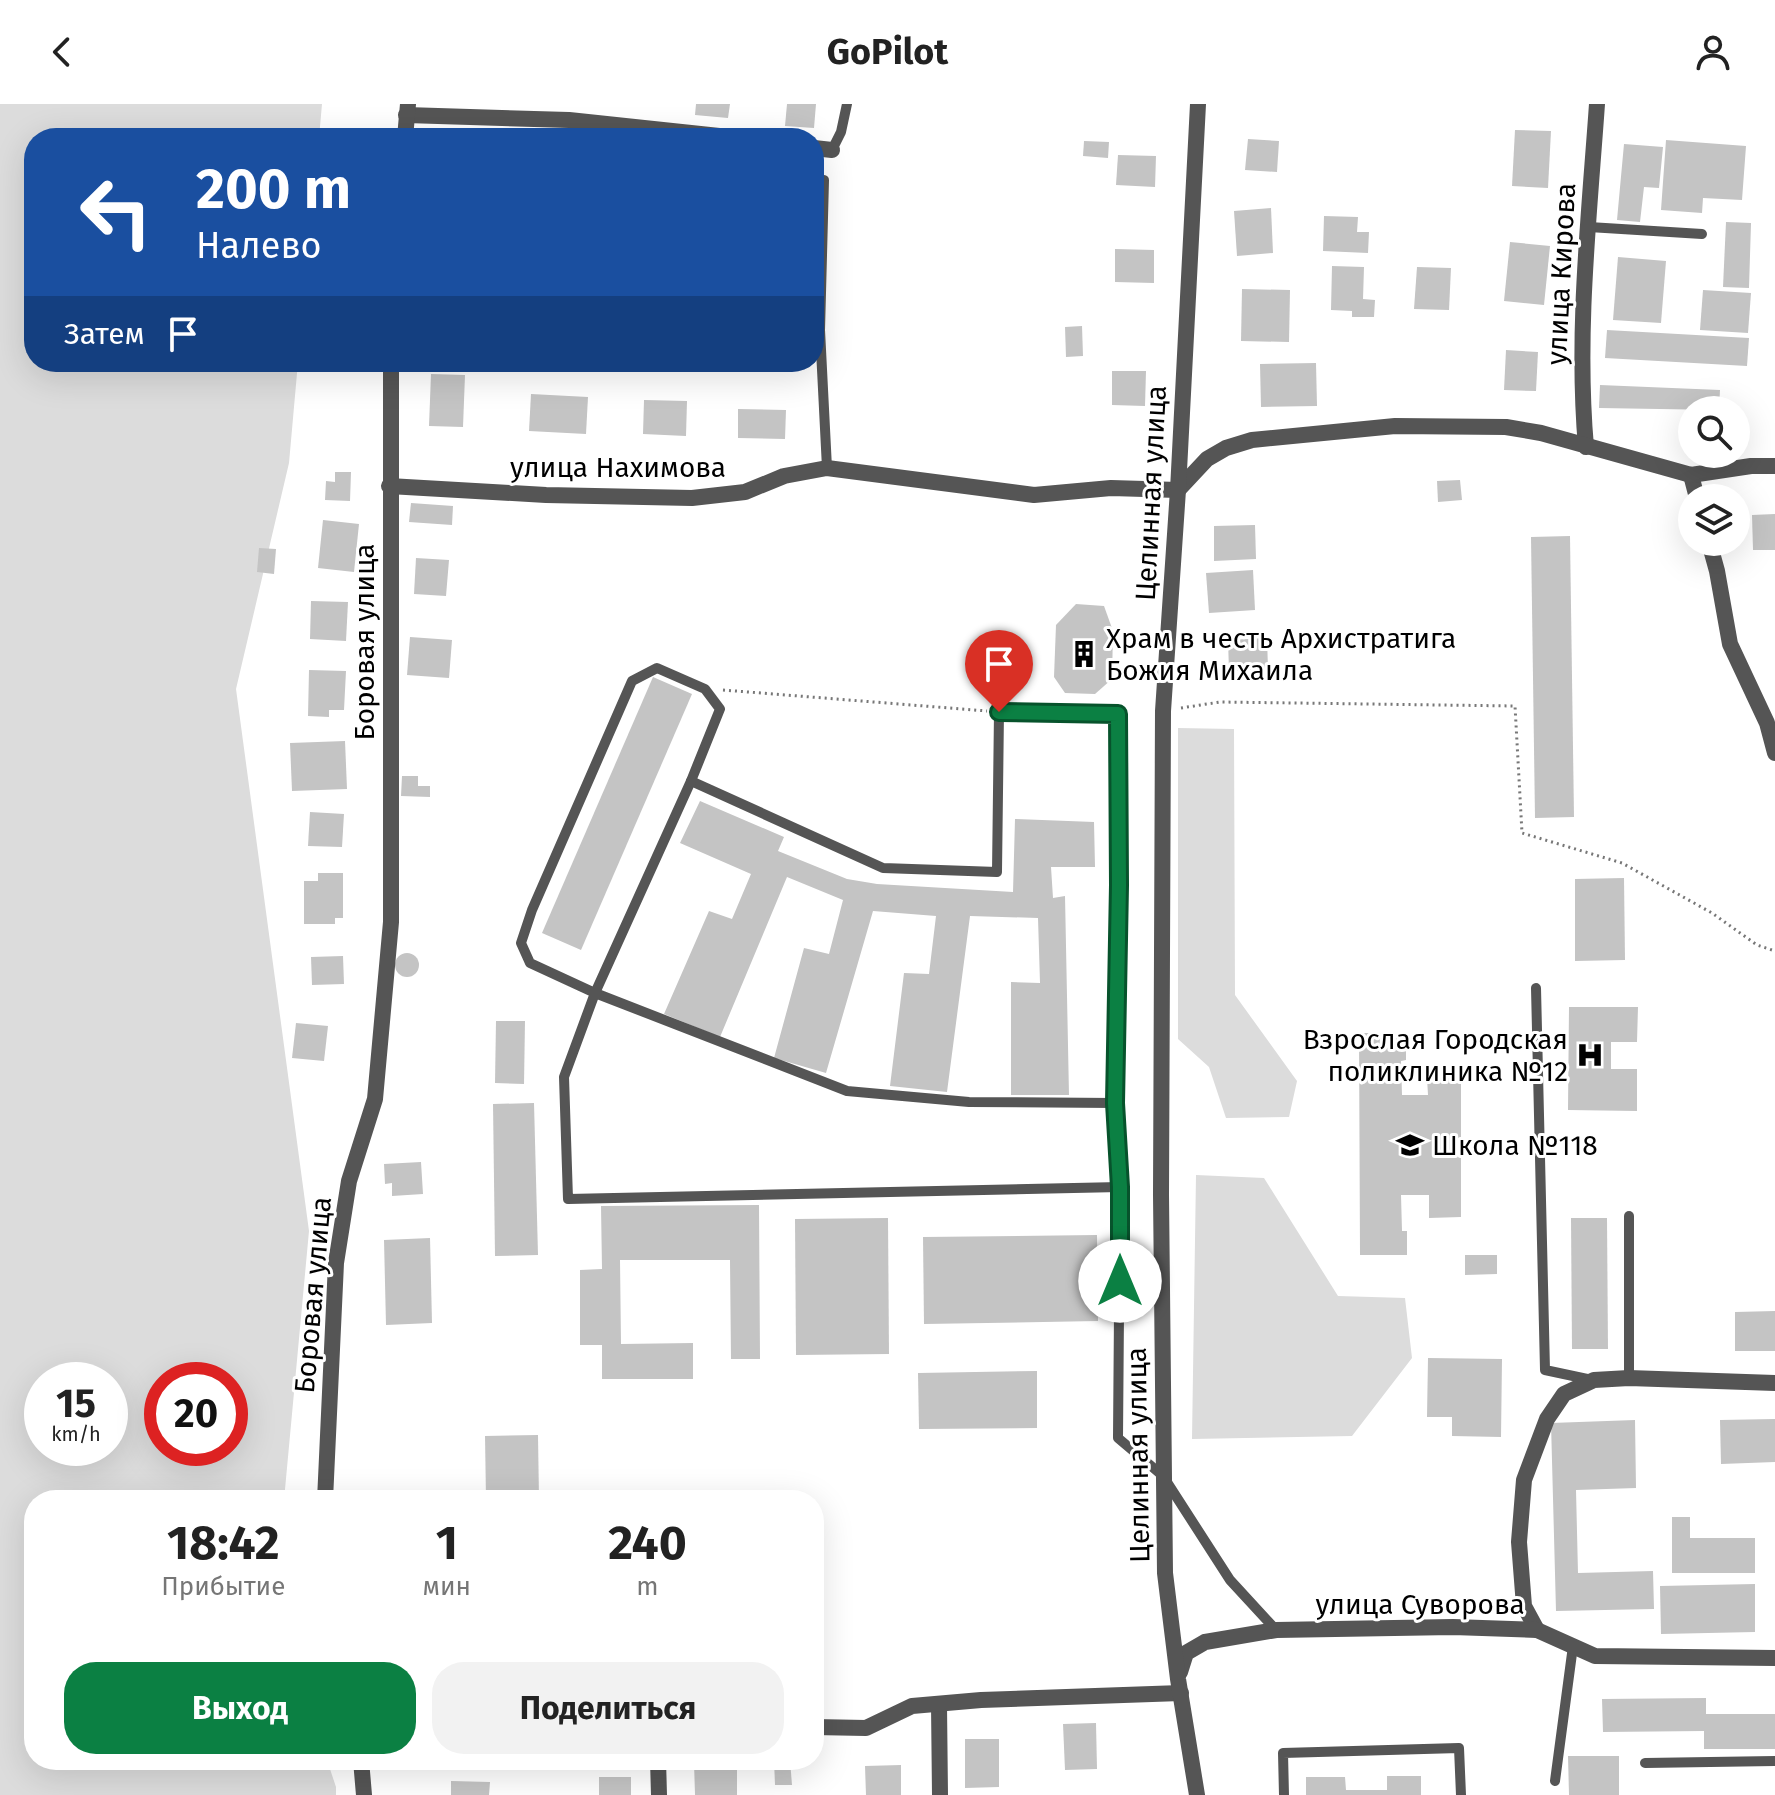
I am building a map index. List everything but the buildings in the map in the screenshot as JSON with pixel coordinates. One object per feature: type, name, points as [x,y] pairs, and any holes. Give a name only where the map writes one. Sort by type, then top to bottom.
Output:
[{"type":"street","name":"Целинная улица","points":[[1197,1795],[1165,1573],[1163,711],[1198,104]]},
{"type":"street","name":"улица Кирова","points":[[1586,447],[1581,396],[1597,104]]},
{"type":"street","points":[[407,109],[644,128]]},
{"type":"street","points":[[824,149],[832,150]]},
{"type":"street","name":"Боровая улица","points":[[325,1490],[336,1263],[349,1181],[375,1099],[391,922],[391,372]]},
{"type":"street","points":[[1178,490],[1207,459],[1226,448],[1252,440],[1395,426],[1506,427],[1541,433],[1691,475],[1751,466],[1775,466]]},
{"type":"street","name":"улица Нахимова","points":[[389,486],[546,495],[692,498],[745,492],[784,476],[827,468],[1034,495],[1111,488],[1178,490]]},
{"type":"street","points":[[1691,475],[1693,484]]},
{"type":"street","points":[[1713,556],[1730,644],[1767,723],[1775,753]]},
{"type":"street","points":[[1537,1630],[1524,1606],[1519,1542],[1524,1480],[1547,1419],[1564,1394],[1594,1380],[1629,1378],[1775,1383]]},
{"type":"street","name":"улица Суворова","points":[[1180,1686],[1186,1653],[1205,1642],[1276,1630],[1453,1627],[1537,1630],[1595,1656],[1775,1658]]},
{"type":"street","points":[[824,1727],[866,1728],[912,1706],[1180,1686]]},
{"type":"street","points":[[939,1705],[940,1795]]},
{"type":"street","points":[[362,1770],[364,1795]]},
{"type":"street","points":[[658,1770],[659,1795]]},
{"type":"lane","points":[[832,150],[841,132],[847,104]]},
{"type":"lane","points":[[1589,227],[1702,234]]},
{"type":"lane","points":[[822,372],[827,468]]},
{"type":"lane","points":[[1115,1103],[969,1102],[847,1091],[595,993],[530,963],[521,943],[532,910],[632,681],[657,668],[705,689],[720,709],[691,781],[595,993],[564,1077],[568,1199],[1120,1187]]},
{"type":"lane","points":[[691,781],[883,868],[997,872],[999,712],[1118,714],[1115,1103],[1120,1187],[1118,1438],[1163,1476],[1230,1580],[1276,1630]]},
{"type":"lane","points":[[1536,988],[1545,1370],[1594,1380]]},
{"type":"lane","points":[[1629,1216],[1629,1378]]},
{"type":"lane","points":[[1555,1781],[1573,1646]]},
{"type":"lane","points":[[1284,1795],[1283,1753],[1459,1748],[1461,1795]]},
{"type":"lane","points":[[1645,1763],[1775,1761]]},
{"type":"path","points":[[705,689],[999,712]]},
{"type":"path","points":[[1163,711],[1220,702],[1515,706],[1522,833],[1622,863],[1712,913],[1757,945],[1775,951]]},
{"type":"shaded area","points":[[0,104],[322,104],[320,128],[24,128],[24,372],[297,372],[289,463],[236,689],[309,1231],[285,1490],[24,1490],[24,1770],[330,1770],[336,1795],[0,1795]]},
{"type":"shaded area","points":[[1178,728],[1234,729],[1235,995],[1297,1081],[1289,1117],[1226,1118],[1209,1067],[1178,1039]]},
{"type":"shaded area","points":[[1196,1175],[1264,1178],[1338,1296],[1405,1298],[1412,1358],[1352,1436],[1192,1439]]},
{"type":"place","name":"Храм в честь Архистратига Божия Михаила","points":[[1084,654]]},
{"type":"place","name":"Взрослая Городская поликлиника №12","points":[[1590,1055]]},
{"type":"place","name":"Школа №118","points":[[1410,1145]]},
{"type":"route","points":[[999,712],[1118,714],[1115,1103],[1120,1187],[1120,1281]]}]
